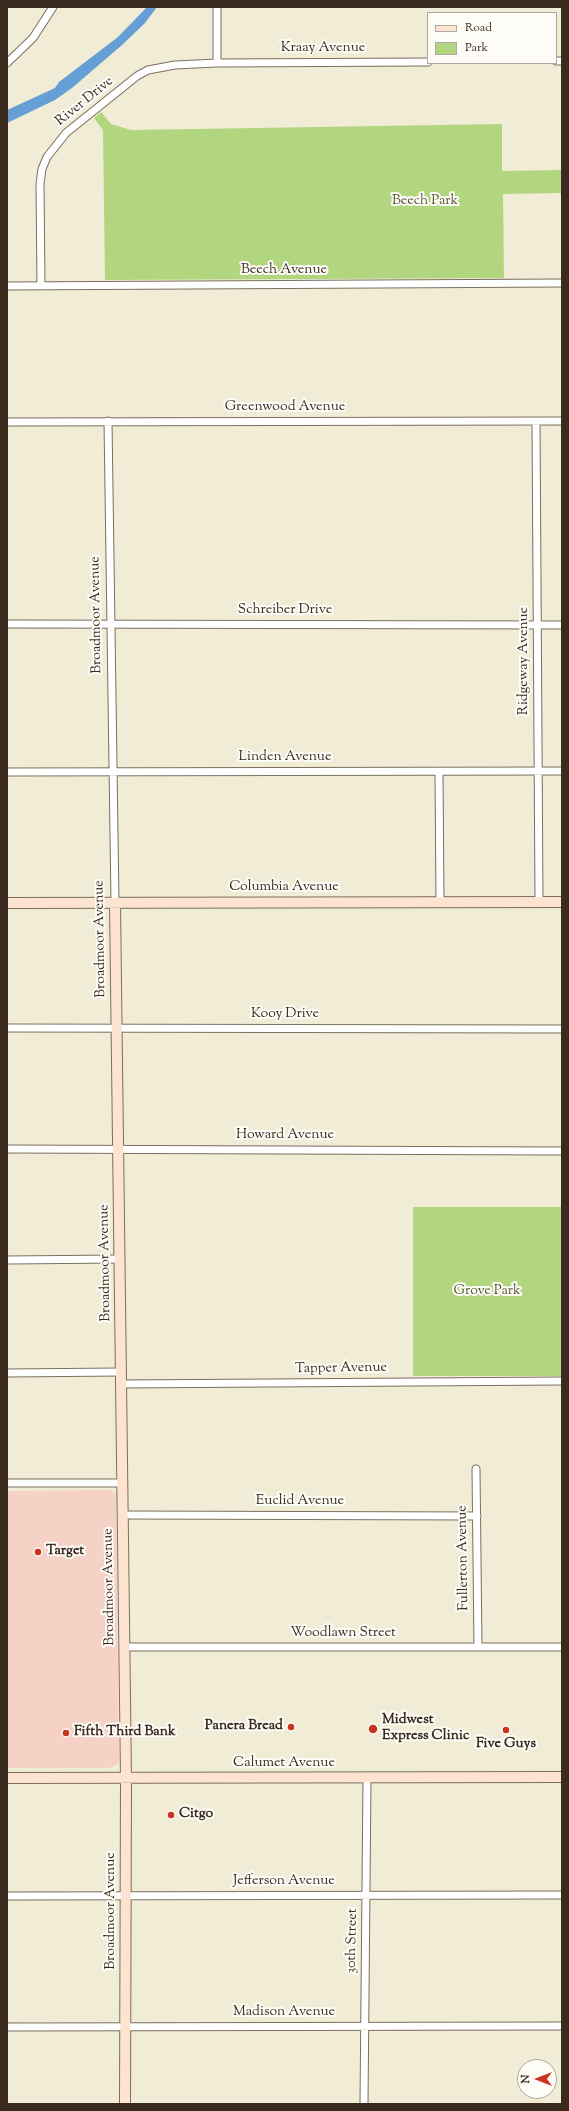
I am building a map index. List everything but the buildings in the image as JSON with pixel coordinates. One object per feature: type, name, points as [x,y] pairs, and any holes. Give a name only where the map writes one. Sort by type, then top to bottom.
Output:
[{"type":"street","points":[[7,62],[33,38],[53,7]]},
{"type":"street","points":[[217,7],[217,63]]},
{"type":"street","name":"Kraay Avenue","points":[[217,63],[427,62]]},
{"type":"street","name":"River Drive","points":[[42,285],[40,184],[44,164],[55,145],[66,133],[137,76],[148,70],[175,65],[217,63]]},
{"type":"street","name":"Beech Avenue","points":[[7,286],[562,283]]},
{"type":"street","name":"Broadmoor Avenue","points":[[108,421],[125,1647],[125,2104]]},
{"type":"street","name":"Greenwood Avenue","points":[[7,422],[562,421]]},
{"type":"street","name":"Ridgeway Avenue","points":[[536,422],[539,901]]},
{"type":"street","name":"Schreiber Drive","points":[[7,624],[562,625]]},
{"type":"street","name":"Linden Avenue","points":[[7,772],[562,771]]},
{"type":"street","points":[[439,772],[440,902]]},
{"type":"street","name":"Columbia Avenue","points":[[7,903],[562,902]]},
{"type":"street","name":"Kooy Drive","points":[[7,1028],[562,1029]]},
{"type":"street","name":"Howard Avenue","points":[[7,1149],[118,1148],[562,1151]]},
{"type":"street","points":[[7,1260],[120,1259]]},
{"type":"street","points":[[7,1373],[121,1372]]},
{"type":"street","name":"Tapper Avenue","points":[[121,1384],[562,1381]]},
{"type":"street","name":"Fullerton Avenue","points":[[476,1469],[478,1647]]},
{"type":"street","points":[[7,1484],[122,1483]]},
{"type":"street","name":"Euclid Avenue","points":[[123,1515],[477,1516]]},
{"type":"street","name":"Woodlawn Street","points":[[125,1647],[562,1648]]},
{"type":"street","name":"Calumet Avenue","points":[[7,1778],[562,1777]]},
{"type":"street","name":"30th Street","points":[[364,2104],[366,2026],[367,1778]]},
{"type":"street","name":"Jefferson Avenue","points":[[7,1896],[562,1895]]},
{"type":"street","name":"Madison Avenue","points":[[7,2027],[562,2026]]},
{"type":"shaded area","points":[[111,1490],[116,1495],[119,1762],[110,1768],[7,1768],[7,1491]]},
{"type":"green space","name":"Beech Park","points":[[101,112],[111,124],[131,130],[502,124],[502,171],[562,170],[562,193],[503,194],[504,278],[105,280],[103,130],[94,118]]},
{"type":"green space","name":"Grove Park","points":[[413,1207],[562,1207],[562,1376],[413,1376]]},
{"type":"water","points":[[147,7],[157,7],[145,23],[122,45],[72,88],[55,100],[7,123],[7,110],[55,88],[59,82],[118,37]]},
{"type":"place","name":"Target","points":[[38,1552]]},
{"type":"place","name":"Panera Bread","points":[[291,1727]]},
{"type":"place","name":"Midwest Express Clinic","points":[[373,1729]]},
{"type":"place","name":"Five Guys","points":[[506,1730]]},
{"type":"place","name":"Fifth Third Bank","points":[[66,1733]]},
{"type":"place","name":"Citgo","points":[[171,1815]]}]
